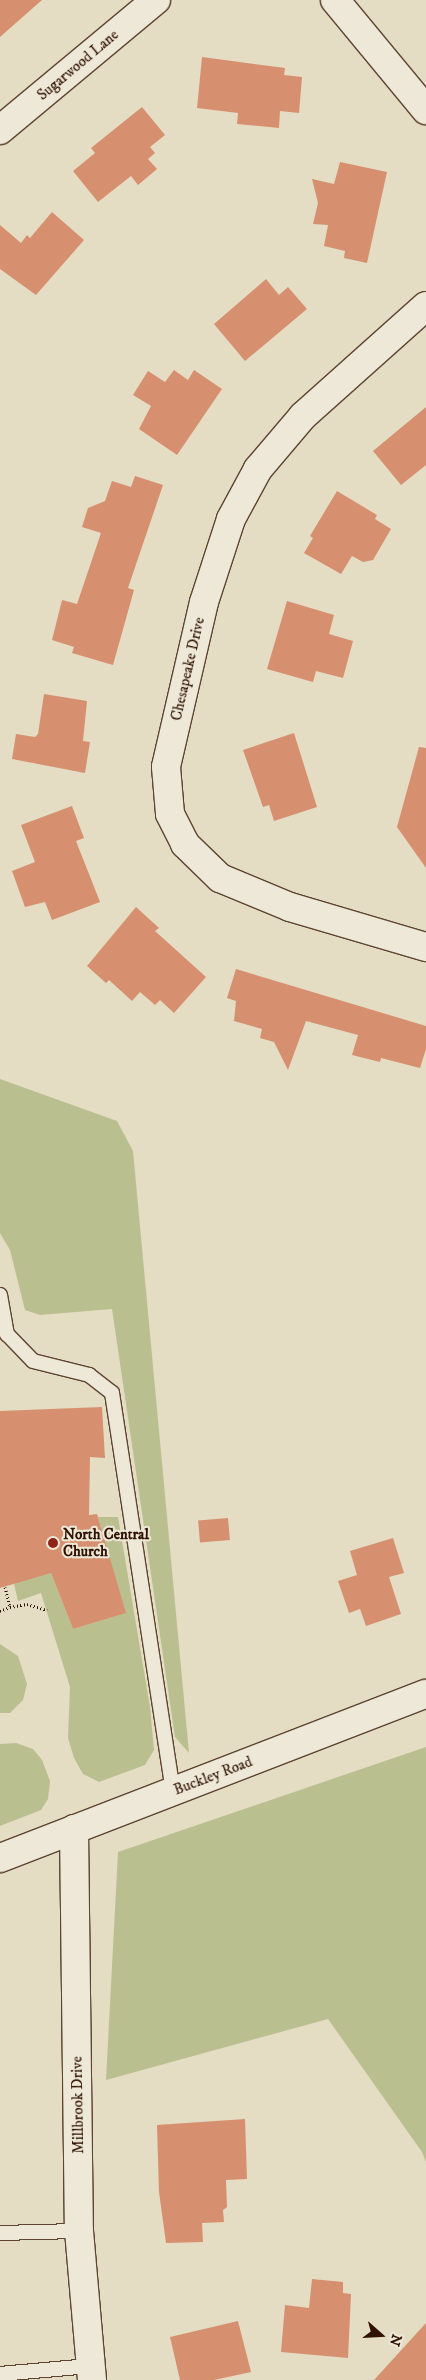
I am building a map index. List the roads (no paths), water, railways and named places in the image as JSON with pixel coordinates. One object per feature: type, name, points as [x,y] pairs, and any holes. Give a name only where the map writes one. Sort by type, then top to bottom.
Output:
[{"type":"street","name":"Sugarwood Lane","points":[[0,130],[156,0]]},
{"type":"street","points":[[336,0],[426,110]]},
{"type":"street","name":"Chesapeake Drive","points":[[426,306],[303,416],[258,469],[231,519],[204,602],[166,767],[170,814],[186,844],[220,878],[290,907],[426,947]]},
{"type":"street","name":"Buckley Road","points":[[0,1858],[426,1694]]},
{"type":"street","name":"Millbrook Drive","points":[[74,1830],[79,2231],[91,2373]]},
{"type":"lane","points":[[0,1295],[7,1334],[34,1360],[89,1375],[112,1393],[173,1791]]},
{"type":"lane","points":[[0,2233],[79,2231]]},
{"type":"lane","points":[[0,2374],[91,2373]]},
{"type":"place","name":"North Central Church","points":[[53,1543]]}]
